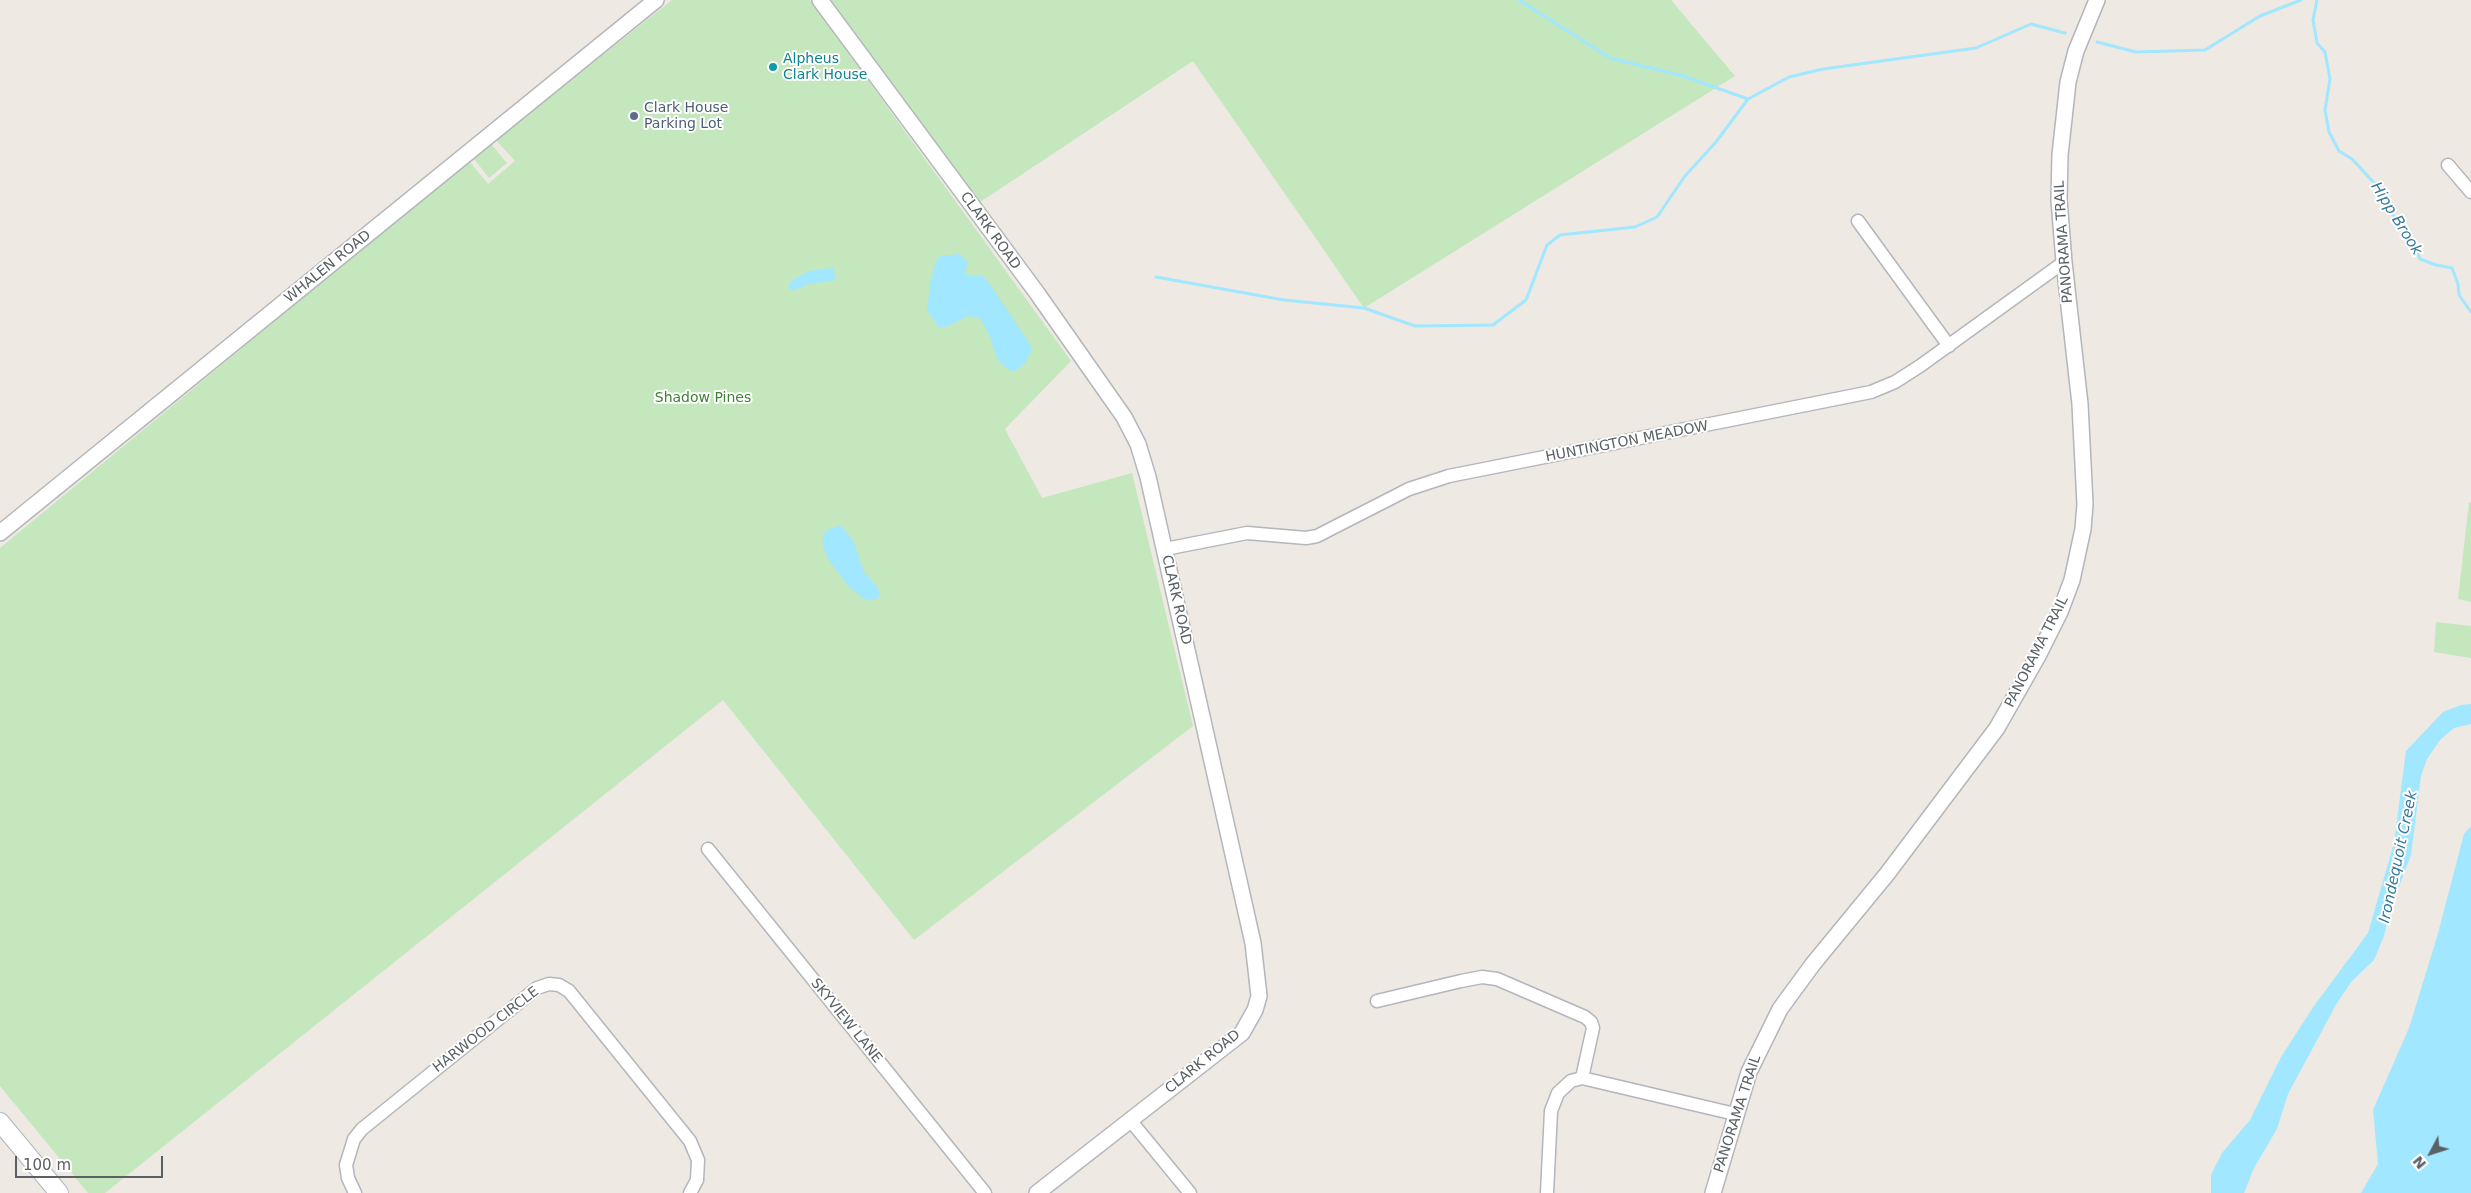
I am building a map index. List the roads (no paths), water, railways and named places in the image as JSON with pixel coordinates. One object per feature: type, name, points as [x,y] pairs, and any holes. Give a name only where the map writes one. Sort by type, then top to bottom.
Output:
[{"type":"main road","points":[[0,1122],[59,1193]]},
{"type":"street","name":"WHALEN ROAD","points":[[0,533],[656,0]]},
{"type":"street","name":"CLARK ROAD","points":[[820,0],[1036,293],[1124,417],[1143,459],[1165,549],[1253,943],[1258,996],[1256,1010],[1242,1033],[1037,1193]]},
{"type":"street","name":"PANORAMA TRAIL","points":[[1713,1193],[1749,1072],[1780,1009],[1982,751],[2011,706],[2060,612],[2078,554],[2085,504],[2080,404],[2059,200],[2063,110],[2076,51],[2097,0]]},
{"type":"street","points":[[2448,165],[2471,192]]},
{"type":"street","points":[[1858,221],[1949,346]]},
{"type":"street","name":"HUNTINGTON MEADOW","points":[[1165,549],[1239,533],[1306,538],[1317,536],[1409,488],[1448,476],[1871,392],[1895,382],[1949,346],[2064,262]]},
{"type":"street","name":"SKYVIEW LANE","points":[[708,848],[984,1193]]},
{"type":"street","points":[[1377,1001],[1482,977],[1497,979],[1585,1017],[1591,1022],[1593,1028],[1582,1078]]},
{"type":"street","name":"HARWOOD CIRCLE","points":[[355,1193],[348,1178],[346,1165],[354,1139],[362,1129],[537,988],[549,984],[559,985],[569,991],[690,1141],[698,1160],[697,1180],[690,1193]]},
{"type":"street","points":[[1547,1193],[1550,1123],[1553,1101],[1563,1087],[1571,1081],[1582,1078],[1735,1114]]},
{"type":"street","points":[[1130,1120],[1190,1193]]},
{"type":"water","points":[[959,254],[968,262],[965,272],[968,276],[981,275],[987,280],[1031,346],[1031,352],[1025,363],[1014,372],[1006,368],[997,359],[990,337],[980,318],[968,316],[948,326],[939,328],[927,310],[930,283],[936,261],[941,256]]},
{"type":"water","points":[[833,268],[836,280],[809,284],[792,291],[788,286],[792,280],[809,271]]},
{"type":"water","points":[[840,525],[853,540],[864,572],[878,588],[880,595],[875,600],[865,599],[849,587],[828,559],[823,546],[824,533]]},
{"type":"water","name":"Irondequoit Creek","points":[[2471,704],[2471,724],[2454,728],[2440,740],[2427,759],[2421,776],[2411,855],[2390,910],[2384,936],[2374,960],[2352,981],[2337,1003],[2288,1094],[2277,1129],[2254,1168],[2244,1193],[2211,1193],[2211,1175],[2222,1153],[2250,1120],[2281,1057],[2314,1006],[2368,933],[2394,843],[2406,751],[2443,712],[2461,705]]},
{"type":"water","points":[[2471,826],[2471,1193],[2361,1193],[2378,1164],[2373,1110],[2409,1028],[2437,937],[2464,834]]},
{"type":"waterway","points":[[1519,0],[1610,58],[1683,76],[1748,99]]},
{"type":"waterway","points":[[2097,42],[2136,52],[2205,50],[2260,16],[2301,0]]},
{"type":"waterway","name":"Hipp Brook","points":[[2317,0],[2313,20],[2317,43],[2325,52],[2330,79],[2325,110],[2329,132],[2339,151],[2352,159],[2378,187],[2396,220],[2414,243],[2420,259],[2452,268],[2458,284],[2459,295],[2471,312]]},
{"type":"waterway","points":[[1156,277],[1284,300],[1364,308],[1415,326],[1493,325],[1526,300],[1547,245],[1560,235],[1635,227],[1657,217],[1685,176],[1716,142],[1748,99],[1789,77],[1823,69],[1976,48],[2031,24],[2065,33]]},
{"type":"place","name":"Alpheus Clark House","points":[[773,67]]},
{"type":"place","name":"Clark House Parking Lot","points":[[634,116]]},
{"type":"park label","name":"Shadow Pines","points":[[703,398]]}]
